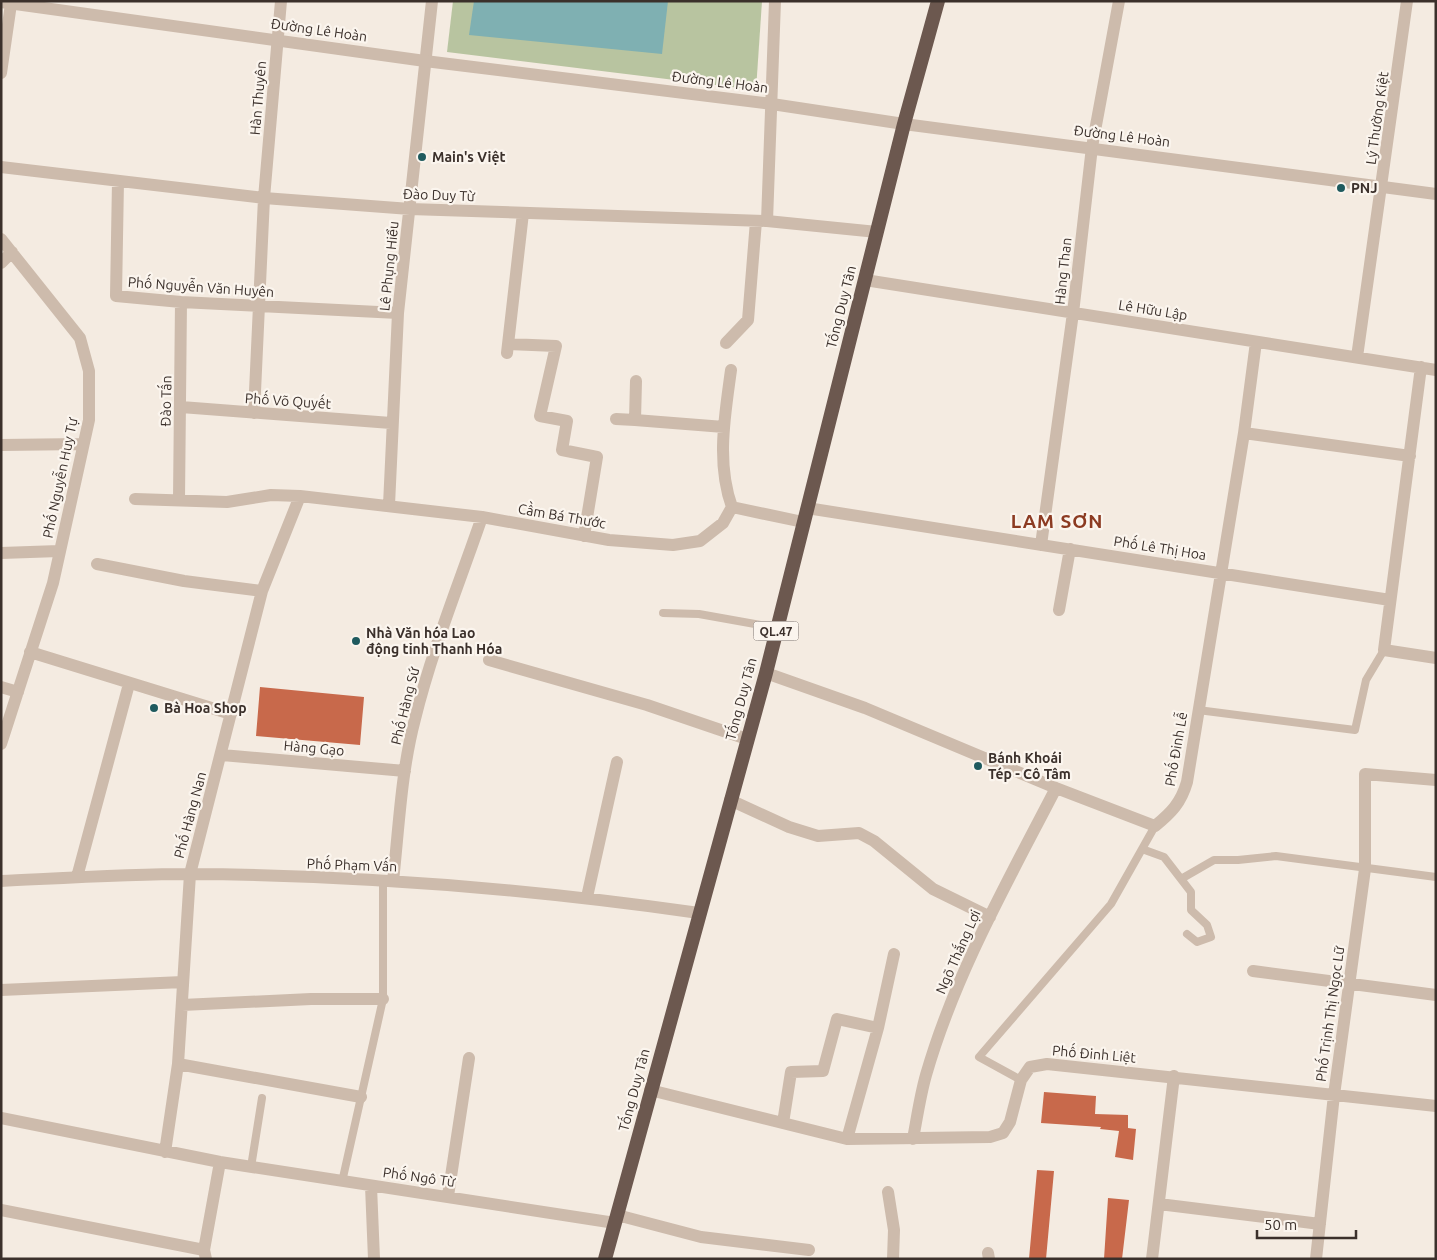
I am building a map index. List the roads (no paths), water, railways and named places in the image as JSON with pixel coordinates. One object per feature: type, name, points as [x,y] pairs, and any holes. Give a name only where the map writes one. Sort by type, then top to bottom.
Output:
[{"type":"highway","name":"Tống Duy Tân","points":[[605,1259],[766,673],[904,124],[938,1]]},
{"type":"street","name":"Hàn Thuyên","points":[[254,413],[264,198],[280,1]]},
{"type":"street","name":"Lê Phụng Hiểu","points":[[389,505],[391,424],[398,313],[432,1]]},
{"type":"street","points":[[726,343],[748,320],[762,221],[772,104],[775,1]]},
{"type":"street","name":"Hàng Than","points":[[1041,545],[1073,313],[1092,147],[1119,1]]},
{"type":"street","name":"Lý Thường Kiệt","points":[[1357,357],[1383,186],[1407,1]]},
{"type":"street","name":"Đường Lê Hoàn","points":[[6,3],[278,39],[425,61],[772,104],[904,124],[1092,147],[1436,194]]},
{"type":"street","points":[[1,73],[6,3]]},
{"type":"street","name":"Đào Duy Từ","points":[[1,167],[264,198],[410,209],[762,221],[877,232]]},
{"type":"street","name":"Phố Nguyễn Văn Huyên","points":[[118,181],[116,296],[259,307],[398,313]]},
{"type":"street","points":[[524,213],[507,349],[556,346],[540,416],[567,421],[562,450],[597,457],[584,536]]},
{"type":"street","name":"Phố Nguyễn Huy Tự","points":[[1,239],[80,338],[89,371],[89,420],[52,583],[1,744]]},
{"type":"street","points":[[1,263],[12,252]]},
{"type":"street","name":"Lê Hữu Lập","points":[[865,280],[1436,370]]},
{"type":"street","name":"Đào Tấn","points":[[179,500],[182,408],[182,302]]},
{"type":"street","name":"Phố Đinh Lễ","points":[[1155,826],[1174,810],[1183,798],[1244,433],[1256,342]]},
{"type":"street","points":[[1421,368],[1384,650],[1436,658]]},
{"type":"street","points":[[732,370],[724,426],[725,488],[732,507],[804,522]]},
{"type":"street","points":[[635,420],[636,381]]},
{"type":"street","name":"Phố Võ Quyết","points":[[182,408],[391,424]]},
{"type":"street","points":[[616,419],[724,426]]},
{"type":"street","points":[[1244,433],[1410,456]]},
{"type":"street","points":[[1,445],[83,444]]},
{"type":"street","name":"Cầm Bá Thước","points":[[135,499],[227,502],[271,495],[300,496],[482,517],[584,536],[673,546],[700,540],[723,523],[732,507]]},
{"type":"street","name":"Phố Hàng Nan","points":[[165,1152],[178,1064],[190,874],[222,755],[262,591],[300,496]]},
{"type":"street","name":"Phố Lê Thị Hoa","points":[[807,508],[1390,600]]},
{"type":"street","name":"Phố Hàng Sứ","points":[[388,881],[414,719],[438,639],[482,517]]},
{"type":"street","points":[[1058,610],[1070,549]]},
{"type":"street","points":[[1,553],[59,551]]},
{"type":"street","points":[[96,564],[184,581],[262,591]]},
{"type":"street","points":[[30,652],[231,714]]},
{"type":"street","points":[[489,660],[647,706],[747,739]]},
{"type":"street","points":[[766,673],[865,708],[1056,788],[1155,826]]},
{"type":"street","points":[[77,877],[129,684]]},
{"type":"street","points":[[1,687],[18,692]]},
{"type":"street","name":"Hàng Gạo","points":[[222,755],[405,771]]},
{"type":"street","points":[[587,897],[617,762]]},
{"type":"street","name":"Phố Trịnh Thị Ngọc Lữ","points":[[1316,1259],[1334,1096],[1365,869],[1365,774],[1436,780]]},
{"type":"street","name":"Ngõ Thắng Lợi","points":[[913,1139],[925,1078],[938,1037],[958,986],[1056,788]]},
{"type":"street","points":[[730,800],[789,827],[818,836],[859,833],[874,841],[933,889],[990,918]]},
{"type":"street","name":"Phố Phạm Vấn","points":[[1,881],[190,874],[388,881],[587,897],[699,913]]},
{"type":"street","points":[[848,1139],[878,1028],[894,954]]},
{"type":"street","points":[[1253,971],[1436,995]]},
{"type":"street","points":[[1,990],[182,982]]},
{"type":"street","points":[[182,1005],[311,999],[383,999]]},
{"type":"street","points":[[783,1123],[791,1072],[822,1071],[837,1019],[878,1028]]},
{"type":"street","points":[[448,1196],[469,1058]]},
{"type":"street","points":[[178,1064],[361,1097]]},
{"type":"street","name":"Phố Đinh Liệt","points":[[1021,1080],[1030,1067],[1046,1064],[1174,1076],[1334,1096],[1436,1106]]},
{"type":"street","points":[[1152,1259],[1174,1076]]},
{"type":"street","points":[[650,1090],[848,1139],[990,1137],[1002,1133],[1010,1122],[1021,1080]]},
{"type":"street","name":"Phố Ngô Từ","points":[[1,1118],[165,1152],[342,1182],[616,1219],[701,1237],[808,1250]]},
{"type":"street","points":[[1,1210],[205,1254],[220,1162]]},
{"type":"street","points":[[371,1186],[374,1259]]},
{"type":"street","points":[[888,1192],[894,1230],[892,1259]]},
{"type":"street","points":[[1159,1204],[1320,1224]]},
{"type":"lane","points":[[663,613],[700,614],[777,628]]},
{"type":"lane","points":[[1198,710],[1355,730],[1366,680],[1384,650]]},
{"type":"lane","points":[[1021,1080],[979,1056],[1111,904],[1155,826]]},
{"type":"lane","points":[[1142,849],[1164,857],[1192,892],[1191,910],[1206,925],[1211,937],[1197,942],[1187,934]]},
{"type":"lane","points":[[1181,878],[1214,860],[1238,860],[1276,856],[1436,877]]},
{"type":"lane","points":[[342,1182],[383,999],[388,881]]},
{"type":"lane","points":[[251,1167],[262,1098]]},
{"type":"water","points":[[474,1],[668,1],[662,54],[469,35]]},
{"type":"place","name":"Main's Việt","points":[[422,157]]},
{"type":"place","name":"PNJ","points":[[1341,188]]},
{"type":"place","name":"Nhà Văn hóa Lao động tỉnh Thanh Hóa","points":[[356,641]]},
{"type":"place","name":"Bà Hoa Shop","points":[[154,708]]},
{"type":"place","name":"Bánh Khoái Tép - Cô Tâm","points":[[978,766]]},
{"type":"district","name":"LAM SƠN","points":[[1057,521]]}]
